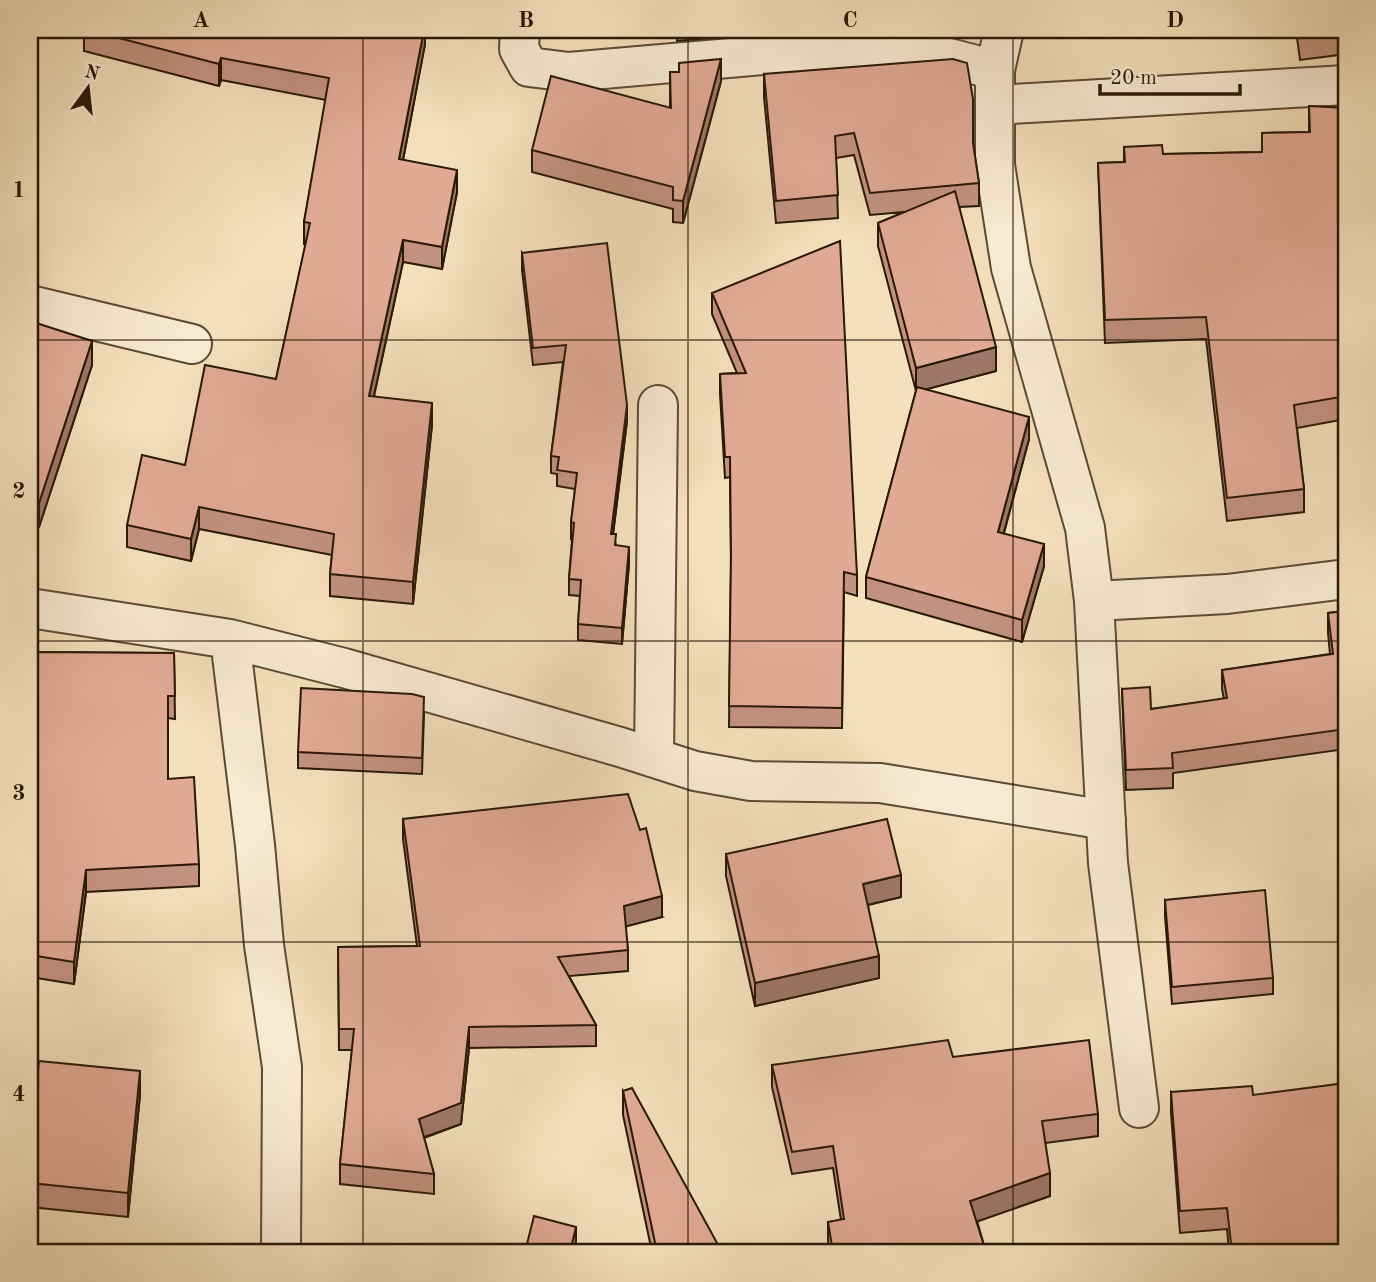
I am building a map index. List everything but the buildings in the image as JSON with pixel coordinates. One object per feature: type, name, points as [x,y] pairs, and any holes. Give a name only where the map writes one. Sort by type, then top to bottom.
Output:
[{"type":"street","points":[[520,30],[519,48],[529,67],[569,72],[833,49],[930,53],[995,88],[1346,85]]},
{"type":"street","points":[[1004,30],[995,88],[995,165],[1011,268],[1085,528],[1094,601],[1108,863],[1139,1108]]},
{"type":"street","points":[[30,305],[192,344]]},
{"type":"street","points":[[654,758],[658,405]]},
{"type":"street","points":[[1094,601],[1227,594],[1346,579]]},
{"type":"street","points":[[30,608],[230,639],[371,675],[695,771],[751,781],[880,783],[1106,820]]},
{"type":"street","points":[[230,639],[264,945],[282,1067],[281,1252]]}]
